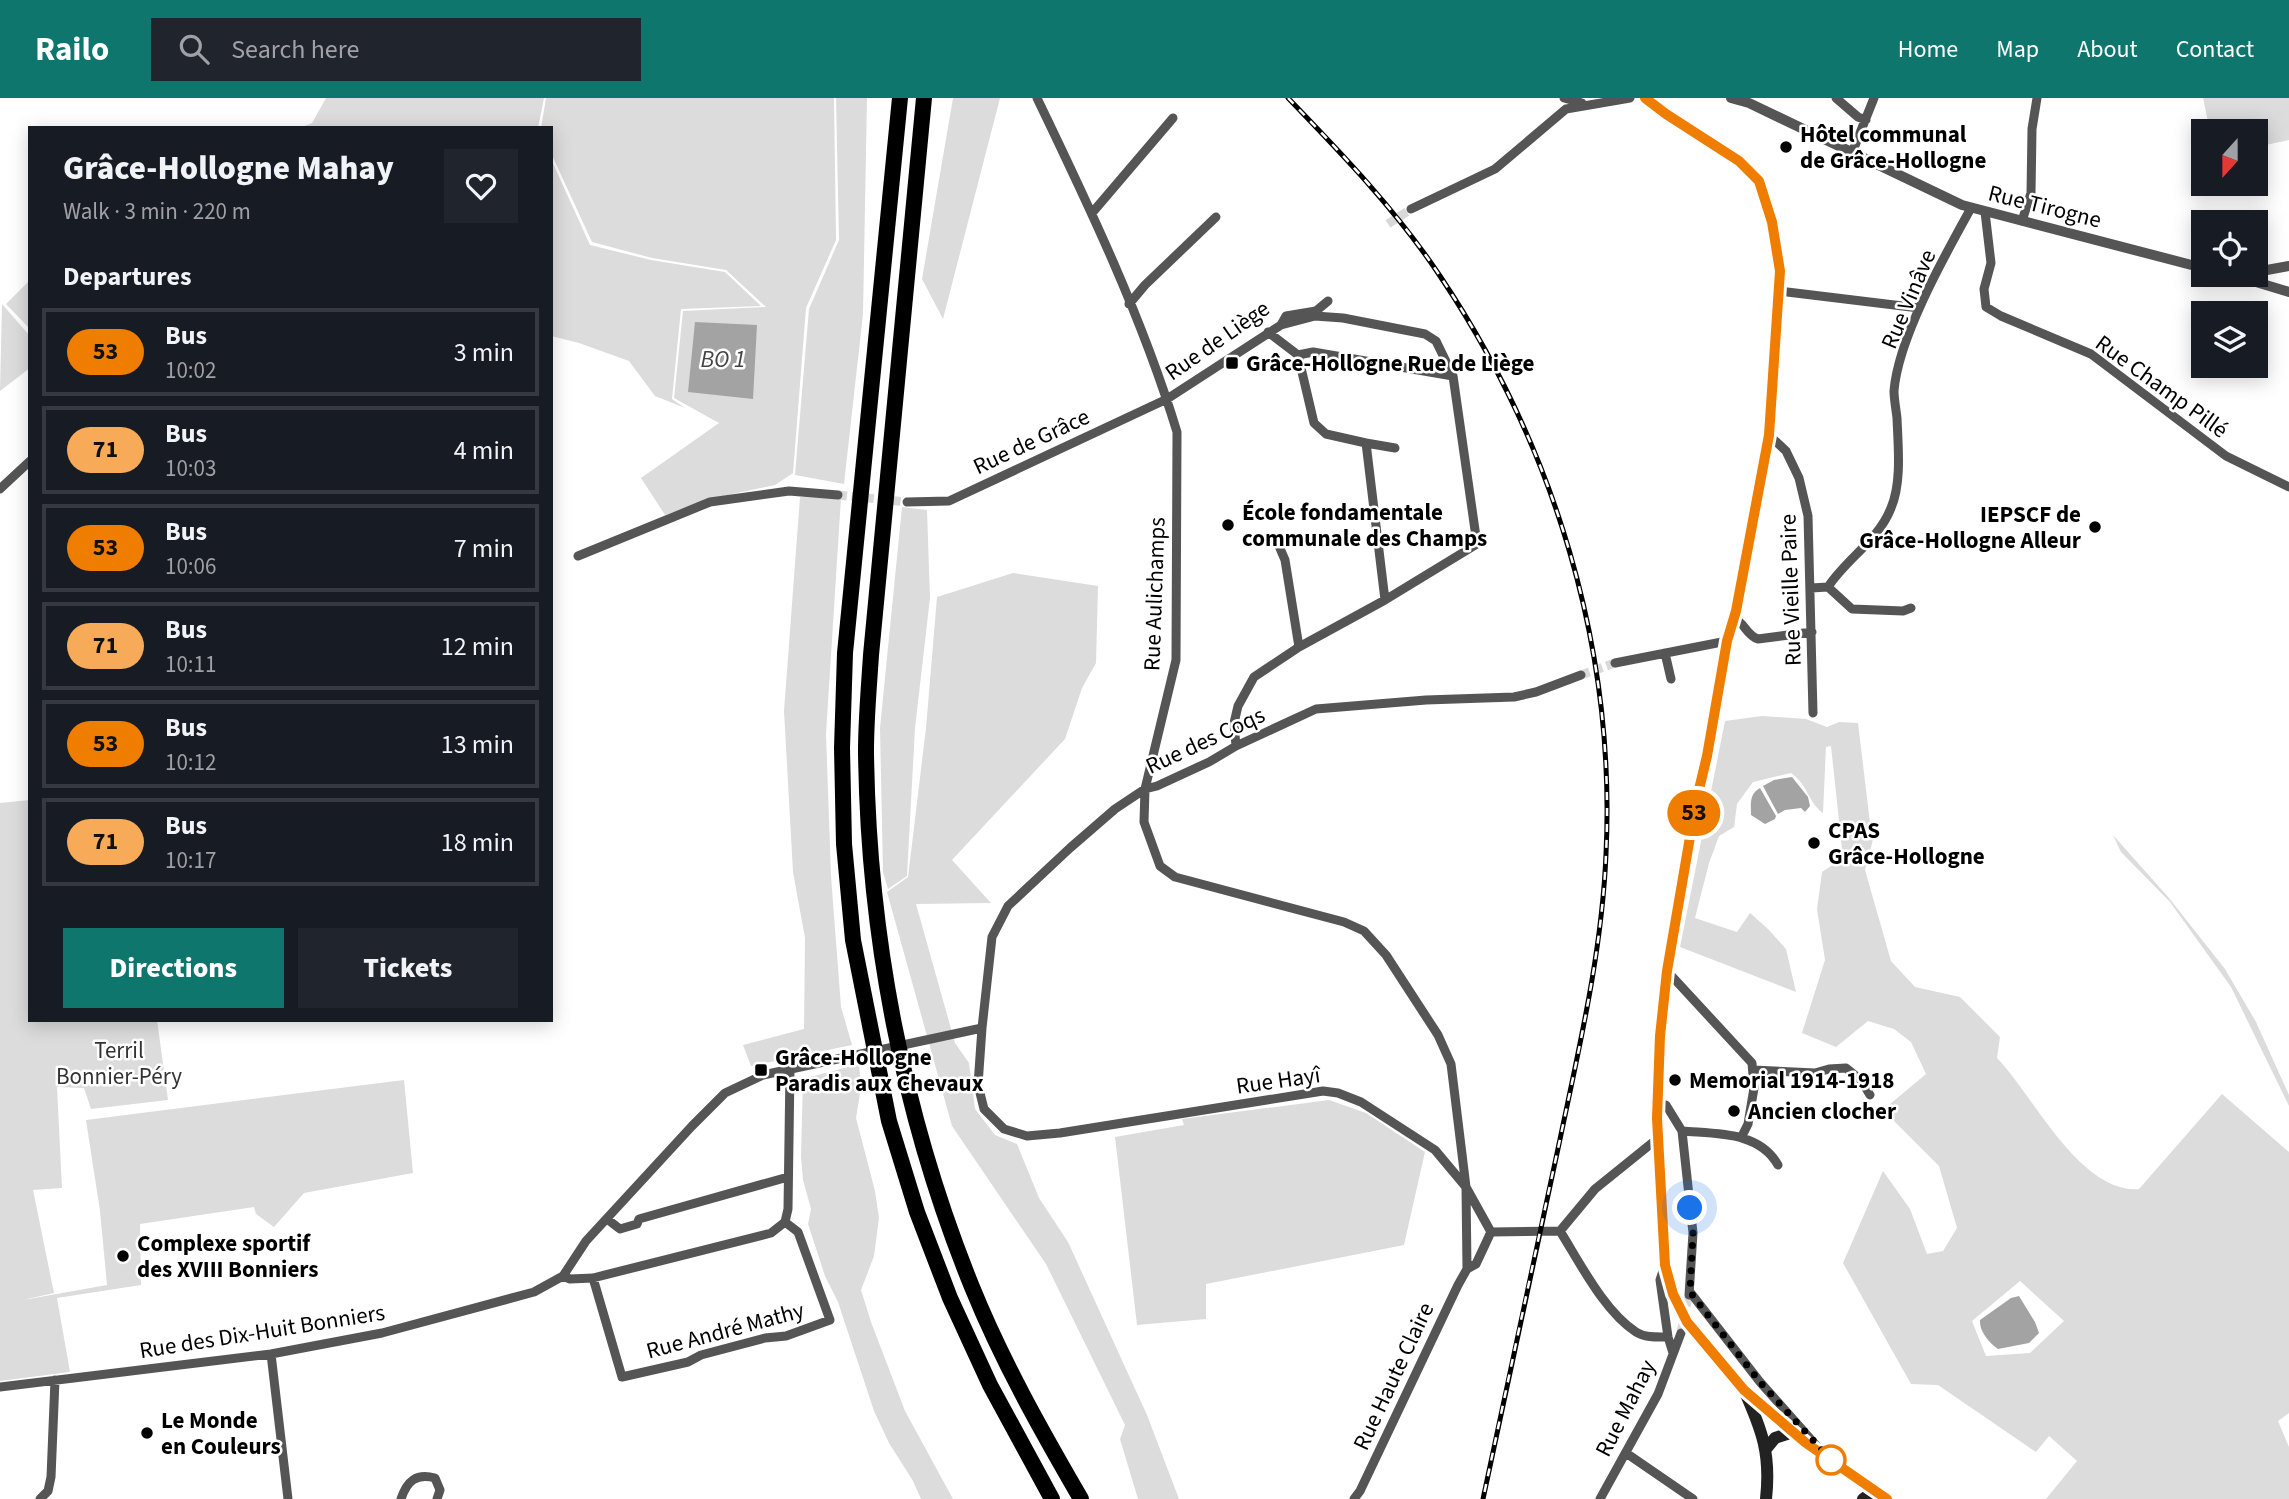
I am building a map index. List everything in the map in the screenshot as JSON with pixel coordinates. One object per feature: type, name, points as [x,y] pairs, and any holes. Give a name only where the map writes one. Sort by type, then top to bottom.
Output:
[{"type":"highway","points":[[900,98],[845,653],[842,748],[844,844],[853,940],[889,1121],[917,1212],[950,1298],[990,1385],[1052,1499]]},
{"type":"highway","points":[[924,98],[870,655],[866,748],[869,844],[878,936],[914,1116],[941,1205],[973,1289],[1012,1374],[1081,1499]]},
{"type":"main road","points":[[1744,1390],[1756,1416],[1766,1449],[1766,1499]]},
{"type":"main road","points":[[1766,1449],[1775,1438],[1793,1432]]},
{"type":"main road","points":[[1863,1499],[1874,1491],[1887,1499]]},
{"type":"street","name":"Rue Aulichamps","points":[[1037,98],[1092,213],[1167,399],[1177,432],[1176,660],[1145,789],[1144,822],[1150,845],[1160,866],[1175,877],[1344,922],[1364,931],[1387,955],[1438,1035],[1451,1064],[1466,1188],[1467,1269]]},
{"type":"street","points":[[1564,98],[1587,105]]},
{"type":"street","points":[[1411,209],[1495,169],[1566,109],[1630,98]]},
{"type":"street","points":[[1645,98],[1750,170],[1762,186],[1772,222],[1780,271],[1769,435],[1734,618],[1727,641],[1667,971],[1660,1036],[1657,1139],[1665,1265],[1673,1294],[1687,1322],[1744,1390],[1793,1432],[1874,1491]]},
{"type":"street","name":"Rue Tirogne","points":[[1731,98],[1749,103],[1971,208],[2191,265]]},
{"type":"street","points":[[1836,98],[1858,117],[1866,120]]},
{"type":"street","points":[[1852,153],[1874,98]]},
{"type":"street","points":[[2022,221],[2031,193],[2032,129],[2037,98]]},
{"type":"street","points":[[1092,213],[1173,118]]},
{"type":"street","name":"Rue Vinâve","points":[[1820,588],[1868,544],[1884,524],[1896,495],[1898,470],[1894,391],[1905,347],[1919,308],[1971,208]]},
{"type":"street","name":"Rue Champ Pillé","points":[[1985,212],[1991,263],[1984,289],[1986,307],[2091,354],[2226,456],[2289,487]]},
{"type":"street","points":[[1129,304],[1144,285],[1216,217]]},
{"type":"street","points":[[2268,270],[2289,266]]},
{"type":"street","points":[[2268,285],[2289,292]]},
{"type":"street","points":[[1779,291],[1919,308]]},
{"type":"street","name":"Rue de Liège","points":[[1167,399],[1281,325],[1286,316],[1316,311],[1328,301]]},
{"type":"street","points":[[1236,746],[1234,723],[1238,706],[1254,677],[1298,646],[1385,600],[1477,544],[1453,376],[1436,341],[1425,334],[1343,318],[1315,317],[1281,325]]},
{"type":"street","points":[[1268,332],[1298,355],[1314,422],[1326,434],[1395,448]]},
{"type":"street","points":[[1298,355],[1313,352],[1453,376]]},
{"type":"street","name":"Rue de Grâce","points":[[907,502],[949,501],[1167,399]]},
{"type":"street","name":"Rue Vieille Paire","points":[[1769,435],[1786,451],[1805,493],[1820,588],[1812,632],[1813,713]]},
{"type":"street","points":[[1366,443],[1385,600]]},
{"type":"street","points":[[0,488],[28,463]]},
{"type":"street","points":[[578,556],[710,502],[789,491],[838,495]]},
{"type":"street","points":[[1279,546],[1285,560],[1298,646]]},
{"type":"street","points":[[1820,588],[1852,609],[1903,611],[1911,608]]},
{"type":"street","points":[[1734,618],[1741,621],[1752,637],[1758,639],[1812,632]]},
{"type":"street","points":[[1615,663],[1727,641]]},
{"type":"street","points":[[1665,653],[1671,679]]},
{"type":"street","name":"Rue des Coqs","points":[[982,1028],[992,937],[1008,906],[1115,809],[1145,789],[1209,762],[1236,746],[1316,709],[1426,699],[1514,697],[1536,692],[1581,675]]},
{"type":"street","points":[[1667,971],[1752,1063],[1754,1088],[1748,1124],[1742,1136]]},
{"type":"street","name":"Rue des Dix-Huit Bonniers","points":[[0,1387],[271,1353],[399,1328],[534,1292],[563,1276],[586,1241],[725,1093],[763,1075],[982,1028]]},
{"type":"street","name":"Rue Hayî","points":[[982,1028],[978,1085],[984,1109],[1004,1129],[1027,1136],[1060,1133],[1323,1091],[1338,1093],[1361,1102],[1435,1150],[1466,1188],[1491,1232]]},
{"type":"street","points":[[1753,1070],[1815,1073],[1846,1068],[1861,1080],[1870,1096]]},
{"type":"street","points":[[563,1276],[570,1279],[593,1278],[771,1233],[785,1222],[788,1209],[790,1069]]},
{"type":"street","points":[[1658,1102],[1666,1105],[1682,1131],[1693,1233],[1689,1294],[1760,1382],[1826,1457]]},
{"type":"street","points":[[1682,1131],[1742,1136],[1773,1155],[1778,1165]]},
{"type":"street","points":[[1560,1231],[1595,1189],[1657,1139]]},
{"type":"street","points":[[607,1219],[620,1229],[637,1224],[639,1219],[788,1177]]},
{"type":"street","name":"Rue André Mathy","points":[[593,1278],[622,1377],[688,1362],[701,1355],[765,1338],[786,1336],[830,1320],[798,1232],[785,1222]]},
{"type":"street","points":[[1491,1232],[1560,1231]]},
{"type":"street","points":[[1560,1231],[1613,1311],[1637,1334],[1668,1337]]},
{"type":"street","name":"Rue Haute Claire","points":[[1354,1499],[1458,1285],[1467,1269],[1476,1264],[1491,1232]]},
{"type":"street","points":[[1665,1265],[1660,1280],[1668,1337],[1673,1353]]},
{"type":"street","name":"Rue Mahay","points":[[1600,1499],[1658,1394],[1681,1333]]},
{"type":"street","points":[[271,1353],[289,1499]]},
{"type":"street","points":[[40,1499],[50,1495],[55,1380]]},
{"type":"street","points":[[1626,1453],[1693,1499]]},
{"type":"street","points":[[401,1499],[405,1487],[412,1479],[424,1475],[435,1478],[440,1489],[438,1499]]},
{"type":"green space","points":[[326,98],[544,98],[538,126],[305,126],[312,123]]},
{"type":"green space","points":[[546,98],[834,98],[836,240],[806,308],[793,473],[775,485],[709,499],[665,515],[641,478],[719,423],[674,398],[683,311],[766,307],[726,270],[652,258],[592,242],[553,157],[553,126],[541,126]]},
{"type":"green space","points":[[836,98],[867,98],[863,314],[844,484],[795,475],[809,309],[839,240]]},
{"type":"green space","points":[[953,98],[1000,98],[943,319],[922,279]]},
{"type":"green space","points":[[2203,98],[2289,98],[2289,140],[2268,144],[2268,119],[2207,119]]},
{"type":"green space","points":[[553,163],[590,245],[651,260],[725,272],[761,306],[681,309],[672,399],[685,408],[655,396],[629,361],[553,336]]},
{"type":"green space","points":[[28,282],[28,327],[6,304]]},
{"type":"green space","points":[[2,304],[28,334],[28,370],[0,391]]},
{"type":"green space","points":[[800,497],[841,498],[826,734],[831,876],[841,1007],[852,1045],[751,1066],[743,1045],[804,1029],[805,938],[793,872],[784,711]]},
{"type":"green space","points":[[902,507],[927,510],[930,598],[915,728],[907,876],[888,889],[883,872],[880,728]]},
{"type":"green space","points":[[1013,573],[1098,586],[1096,663],[1082,688],[1065,739],[952,860],[991,903],[916,904],[955,1043],[969,1063],[975,1109],[995,1135],[1017,1144],[1039,1198],[1068,1242],[1147,1415],[1179,1499],[1138,1499],[1120,1439],[1125,1425],[1046,1264],[952,1126],[887,892],[908,877],[926,728],[937,597]]},
{"type":"green space","points":[[1762,716],[1806,719],[1827,727],[1839,722],[1858,723],[1870,823],[1875,832],[1865,870],[1891,961],[1915,987],[1960,997],[2000,1037],[1997,1058],[2059,1139],[2097,1176],[2117,1186],[2139,1189],[2222,1094],[2289,1152],[2289,1413],[2278,1421],[2289,1447],[2289,1499],[2046,1499],[2077,1461],[2049,1436],[2036,1452],[1938,1385],[1911,1384],[1843,1263],[1883,1171],[1910,1209],[1927,1254],[1943,1251],[1957,1228],[1939,1166],[1883,1110],[1926,1074],[1911,1042],[1894,1029],[1868,1021],[1836,1047],[1802,1033],[1825,960],[1817,909],[1822,872],[1843,858],[1831,746],[1826,747],[1823,813],[1791,773],[1753,782],[1737,804],[1734,827],[1719,836],[1695,918],[1737,932],[1750,913],[1786,949],[1796,992],[1680,947],[1725,721]],"holes":[[[2020,1281],[2064,1321],[2030,1353],[1986,1356],[1972,1321]]]},
{"type":"green space","name":"Terril Bonnier-Péry","points":[[28,800],[28,1022],[157,1022],[168,1100],[91,1109],[84,1088],[57,1087],[62,1188],[33,1190],[54,1293],[23,1300],[107,1285],[100,1211],[86,1120],[404,1080],[413,1173],[304,1193],[274,1227],[256,1214],[254,1207],[140,1224],[141,1285],[57,1298],[70,1372],[0,1381],[0,803]]},
{"type":"green space","points":[[2113,835],[2169,898],[2225,969],[2256,1022],[2289,1095],[2289,1106],[2231,987],[2170,902],[2121,852]]},
{"type":"green space","points":[[859,1064],[861,1087],[856,1118],[875,1191],[879,1218],[874,1256],[861,1290],[905,1411],[953,1499],[921,1499],[889,1443],[874,1411],[838,1302],[825,1276],[808,1224],[811,1209],[803,1180],[801,1157],[803,1079]]},
{"type":"green space","points":[[1329,1100],[1366,1113],[1425,1152],[1404,1245],[1206,1284],[1206,1319],[1137,1325],[1115,1137],[1184,1125],[1182,1119]]},
{"type":"water","name":"BO 1","points":[[695,322],[757,325],[753,399],[688,392]]},
{"type":"water","points":[[1792,777],[1808,797],[1810,806],[1805,812],[1801,808],[1785,810],[1778,814],[1763,786],[1774,780]]},
{"type":"water","points":[[1760,788],[1776,816],[1765,824],[1751,815],[1752,796]]},
{"type":"water","points":[[2019,1296],[2039,1333],[2029,1343],[1998,1349],[1985,1336],[1980,1320],[2011,1298]]},
{"type":"tunnel","points":[[1388,224],[1411,209]]},
{"type":"tunnel","points":[[838,495],[907,502]]},
{"type":"tunnel","points":[[1581,675],[1615,663]]},
{"type":"tunnel","points":[[1681,1333],[1688,1297]]},
{"type":"railway","points":[[1288,98],[1406,229],[1440,276],[1480,341],[1515,409],[1545,479],[1569,551],[1588,625],[1600,701],[1606,777],[1606,854],[1595,964],[1483,1499]]},
{"type":"bus line","name":"53","points":[[1645,98],[1739,161],[1759,181],[1772,222],[1780,271],[1769,435],[1749,547],[1727,641],[1707,756],[1696,802],[1667,971],[1660,1036],[1657,1118],[1665,1265],[1673,1294],[1687,1322],[1744,1390],[1806,1443],[1887,1499]]},
{"type":"place","name":"Hôtel communal de Grâce-Hollogne","points":[[1786,147]]},
{"type":"place","name":"Grâce-Hollogne Rue de Liège","points":[[1232,363]]},
{"type":"place","name":"École fondamentale communale des Champs","points":[[1228,525]]},
{"type":"place","name":"IEPSCF de Grâce-Hollogne Alleur","points":[[2095,527]]},
{"type":"place","name":"CPAS Grâce-Hollogne","points":[[1814,843]]},
{"type":"place","name":"Grâce-Hollogne Paradis aux Chevaux","points":[[761,1070]]},
{"type":"place","name":"Memorial 1914-1918","points":[[1675,1080]]},
{"type":"place","name":"Ancien clocher","points":[[1734,1111]]},
{"type":"place","name":"Complexe sportif des XVIII Bonniers","points":[[123,1256]]},
{"type":"place","name":"Le Monde en Couleurs","points":[[147,1433]]},
{"type":"route","points":[[1690,1208],[1693,1233],[1690,1292],[1760,1382],[1831,1460]]}]
